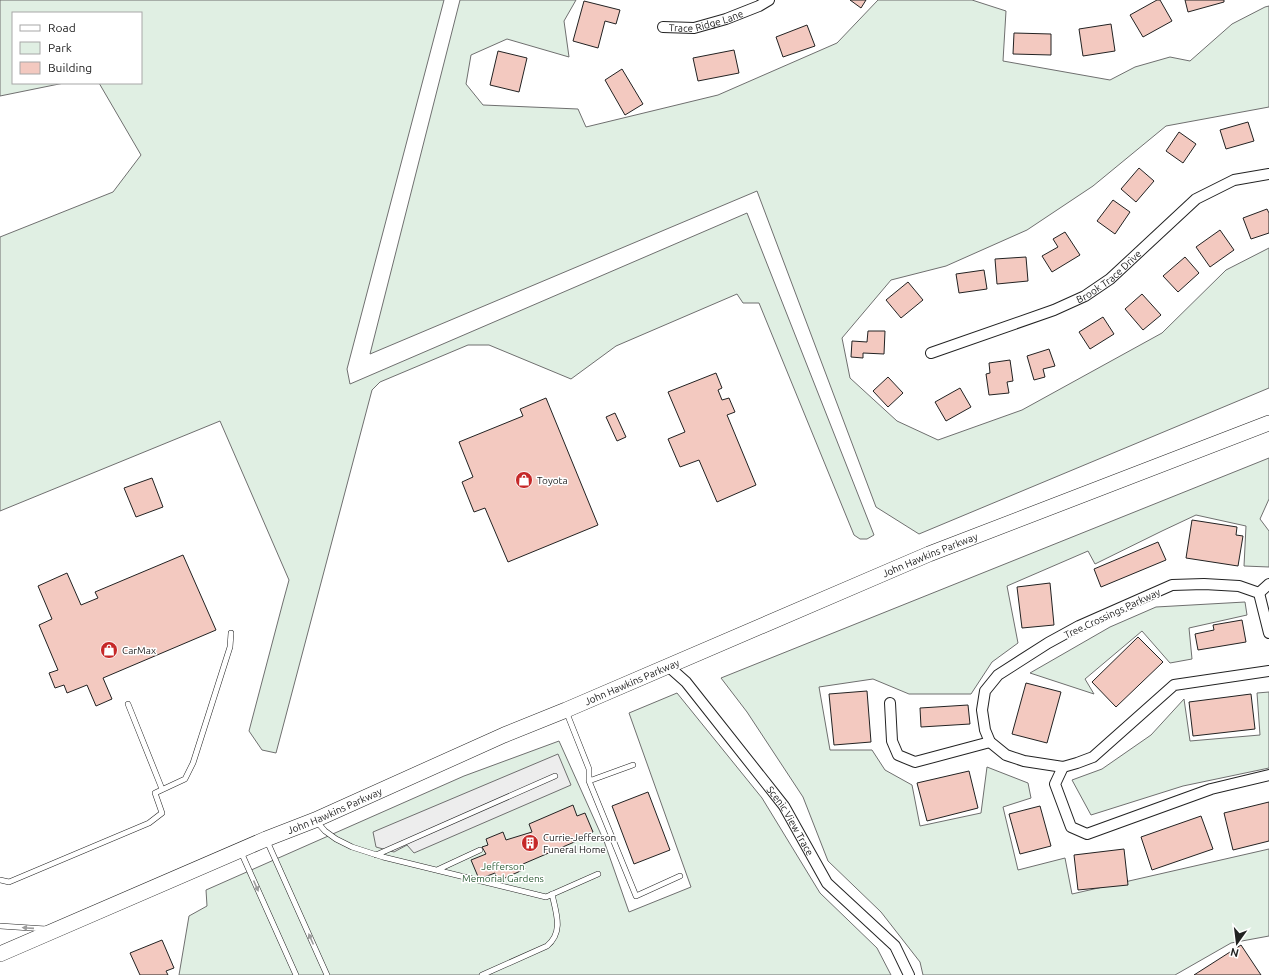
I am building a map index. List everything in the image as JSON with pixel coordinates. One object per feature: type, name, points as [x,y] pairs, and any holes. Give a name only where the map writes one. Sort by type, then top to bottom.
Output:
[{"type":"main road","name":"John Hawkins Parkway","points":[[0,954],[266,839],[315,820],[504,734],[566,710],[929,554],[1269,423]]},
{"type":"street","name":"Trace Ridge Lane","points":[[663,27],[694,28],[726,19],[759,6],[769,0]]},
{"type":"street","name":"Brook Trace Drive","points":[[931,353],[1054,310],[1085,296],[1110,279],[1196,199],[1234,180],[1269,174]]},
{"type":"street","name":"Tree Crossings Parkway","points":[[990,742],[985,730],[982,710],[985,691],[998,676],[1014,664],[1078,626],[1172,585],[1204,584],[1239,586],[1260,593]]},
{"type":"street","points":[[1269,584],[1260,593],[1269,633]]},
{"type":"street","name":"Scenic View Trace","points":[[668,666],[686,682],[784,806],[827,883],[895,946],[909,975]]},
{"type":"street","points":[[890,703],[892,741],[898,755],[915,762],[990,742],[1006,755],[1063,767],[1078,764],[1093,757],[1174,685],[1269,671]]},
{"type":"street","points":[[1063,767],[1055,784],[1071,827],[1087,834],[1210,789],[1269,775]]},
{"type":"lane","points":[[0,880],[9,882],[149,824],[162,813],[155,793],[185,779],[193,763],[230,647],[231,633]]},
{"type":"lane","points":[[128,704],[162,789]]},
{"type":"lane","points":[[566,710],[589,769],[589,781],[636,896],[680,876]]},
{"type":"lane","points":[[589,781],[633,765]]},
{"type":"lane","points":[[376,855],[555,776]]},
{"type":"lane","points":[[315,820],[336,840],[352,847],[376,855],[546,897],[598,874]]},
{"type":"lane","points":[[266,839],[327,975]]},
{"type":"lane","points":[[437,870],[480,850]]},
{"type":"lane","points":[[240,851],[296,975]]},
{"type":"lane","points":[[482,975],[547,946],[552,941],[558,926],[552,894]]},
{"type":"lane","points":[[0,926],[55,930]]},
{"type":"green space","points":[[0,0],[444,0],[347,369],[350,384],[747,213],[874,535],[867,539],[860,539],[854,535],[759,303],[743,303],[737,294],[616,346],[571,379],[489,345],[468,345],[380,382],[372,390],[276,753],[262,750],[249,731],[289,580],[220,421],[0,511],[0,237],[113,192],[141,155],[100,84],[142,84],[142,12],[12,12],[12,84],[59,84],[0,96]]},
{"type":"green space","points":[[460,0],[576,0],[564,21],[569,57],[507,39],[471,55],[466,84],[483,105],[578,109],[586,127],[718,95],[837,43],[878,0],[972,0],[1006,11],[1003,61],[1110,80],[1135,67],[1170,57],[1190,61],[1232,24],[1269,6],[1269,107],[1166,126],[1093,186],[1027,230],[946,266],[891,280],[842,338],[850,378],[897,421],[938,440],[1022,410],[1162,333],[1226,270],[1269,248],[1269,388],[919,534],[876,507],[757,191],[370,354]]},
{"type":"green space","points":[[1269,458],[1269,499],[1260,519],[1269,531],[1269,567],[1244,566],[1246,526],[1196,515],[1095,564],[1088,551],[1007,586],[1018,643],[992,662],[971,694],[909,694],[873,679],[819,687],[830,750],[872,750],[885,770],[912,785],[920,826],[981,813],[987,767],[1028,783],[1031,798],[1003,807],[1018,870],[1065,858],[1072,894],[1269,849],[1269,936],[1231,943],[1175,975],[923,975],[920,962],[881,912],[828,861],[803,797],[747,712],[721,678]]},
{"type":"green space","points":[[1245,602],[1247,615],[1189,628],[1192,659],[1170,663],[1142,631],[1085,679],[1094,694],[1030,673],[1110,627],[1156,607]]},
{"type":"green space","points":[[1269,692],[1269,768],[1183,786],[1091,815],[1072,780],[1102,769],[1151,735],[1184,699],[1190,741],[1260,735],[1257,693]]},
{"type":"green space","name":"Jefferson Memorial Gardens","points":[[677,693],[762,798],[820,893],[877,948],[891,975],[179,975],[189,916],[207,906],[206,890],[464,776],[559,741],[604,841],[629,912],[691,887],[629,713]]},
{"type":"shaded area","points":[[558,754],[571,785],[414,853],[407,845],[394,852],[376,847],[373,832]]},
{"type":"building","points":[[850,0],[866,0],[861,8]]},
{"type":"building","points":[[1157,0],[1160,0],[1172,21],[1143,37],[1130,15]]},
{"type":"building","points":[[1185,0],[1224,0],[1224,2],[1188,12]]},
{"type":"building","points":[[584,1],[620,10],[616,24],[605,21],[598,48],[573,41]]},
{"type":"building","points":[[1111,24],[1115,51],[1083,56],[1079,29]]},
{"type":"building","points":[[807,25],[815,46],[783,57],[776,37]]},
{"type":"building","points":[[1014,33],[1051,34],[1051,55],[1013,54]]},
{"type":"building","points":[[734,50],[739,73],[698,81],[693,58]]},
{"type":"building","points":[[498,51],[527,58],[519,92],[490,85]]},
{"type":"building","points":[[622,69],[643,104],[625,115],[605,80]]},
{"type":"building","points":[[1248,122],[1254,141],[1226,149],[1220,130]]},
{"type":"building","points":[[1179,132],[1196,144],[1183,163],[1166,151]]},
{"type":"building","points":[[1139,168],[1154,181],[1136,202],[1121,189]]},
{"type":"building","points":[[1113,200],[1130,212],[1115,234],[1097,221]]},
{"type":"building","points":[[1267,209],[1269,213],[1269,233],[1251,239],[1243,218]]},
{"type":"building","points":[[1220,230],[1234,250],[1210,267],[1196,247]]},
{"type":"building","points":[[1065,232],[1080,255],[1052,272],[1042,256],[1058,247],[1053,239]]},
{"type":"building","points":[[1026,257],[1028,281],[997,284],[995,259]]},
{"type":"building","points":[[1185,257],[1199,273],[1178,292],[1163,276]]},
{"type":"building","points":[[984,270],[987,289],[959,293],[956,274]]},
{"type":"building","points":[[908,282],[923,300],[901,318],[886,300]]},
{"type":"building","points":[[1142,294],[1161,315],[1143,330],[1125,309]]},
{"type":"building","points":[[1103,317],[1114,334],[1090,349],[1079,332]]},
{"type":"building","points":[[868,331],[885,331],[884,354],[863,353],[863,358],[851,357],[852,341],[867,342]]},
{"type":"building","points":[[1049,349],[1055,366],[1043,369],[1045,377],[1034,380],[1027,356]]},
{"type":"building","points":[[1010,360],[1013,381],[1007,382],[1009,393],[989,395],[986,374],[990,373],[989,363]]},
{"type":"building","points":[[716,373],[722,388],[718,390],[722,400],[729,398],[735,412],[727,415],[756,485],[717,502],[699,460],[680,467],[668,439],[685,432],[668,392]]},
{"type":"building","points":[[888,377],[903,393],[888,407],[873,391]]},
{"type":"building","points":[[960,388],[971,407],[946,421],[935,402]]},
{"type":"building","name":"Toyota","points":[[546,398],[598,525],[508,562],[485,508],[474,512],[462,482],[473,477],[459,442],[523,416],[520,409]]},
{"type":"building","points":[[615,413],[626,437],[617,441],[606,417]]},
{"type":"building","points":[[152,478],[163,507],[136,517],[124,488]]},
{"type":"building","points":[[1192,520],[1237,527],[1236,535],[1243,536],[1238,566],[1186,558]]},
{"type":"building","points":[[1158,542],[1166,560],[1101,587],[1094,569]]},
{"type":"building","name":"CarMax","points":[[183,555],[216,630],[103,678],[112,699],[96,706],[87,685],[67,693],[64,685],[55,688],[49,673],[58,670],[39,625],[52,619],[38,586],[67,573],[81,605],[98,598],[95,592]]},
{"type":"building","points":[[1050,583],[1054,625],[1022,628],[1017,587]]},
{"type":"building","points":[[1242,620],[1246,642],[1198,650],[1195,634],[1214,630],[1213,625]]},
{"type":"building","points":[[1138,637],[1163,662],[1116,707],[1092,682]]},
{"type":"building","points":[[1026,683],[1061,692],[1047,743],[1012,734]]},
{"type":"building","points":[[867,691],[871,742],[834,745],[829,694]]},
{"type":"building","points":[[1251,694],[1255,729],[1193,736],[1189,702]]},
{"type":"building","points":[[968,705],[970,724],[921,727],[920,708]]},
{"type":"building","points":[[969,771],[978,808],[927,821],[917,783]]},
{"type":"building","points":[[648,792],[670,850],[634,864],[612,806]]},
{"type":"building","points":[[1269,802],[1269,841],[1233,850],[1224,813]]},
{"type":"building","name":"Currie-Jefferson Funeral Home","points":[[573,805],[577,816],[585,813],[593,832],[585,835],[586,837],[523,864],[525,869],[498,881],[495,873],[479,879],[471,860],[486,854],[482,847],[488,845],[486,839],[503,832],[506,840],[532,832],[529,824]]},
{"type":"building","points":[[1040,806],[1051,846],[1020,854],[1009,814]]},
{"type":"building","points":[[1201,816],[1213,849],[1152,870],[1141,837]]},
{"type":"building","points":[[1124,849],[1128,885],[1078,890],[1074,855]]},
{"type":"building","points":[[162,940],[174,968],[166,971],[168,975],[140,975],[130,953]]},
{"type":"building","points":[[1241,945],[1261,975],[1194,975]]},
{"type":"place","name":"Toyota","points":[[524,480]]},
{"type":"place","name":"CarMax","points":[[109,650]]},
{"type":"place","name":"Currie-Jefferson Funeral Home","points":[[530,843]]}]
